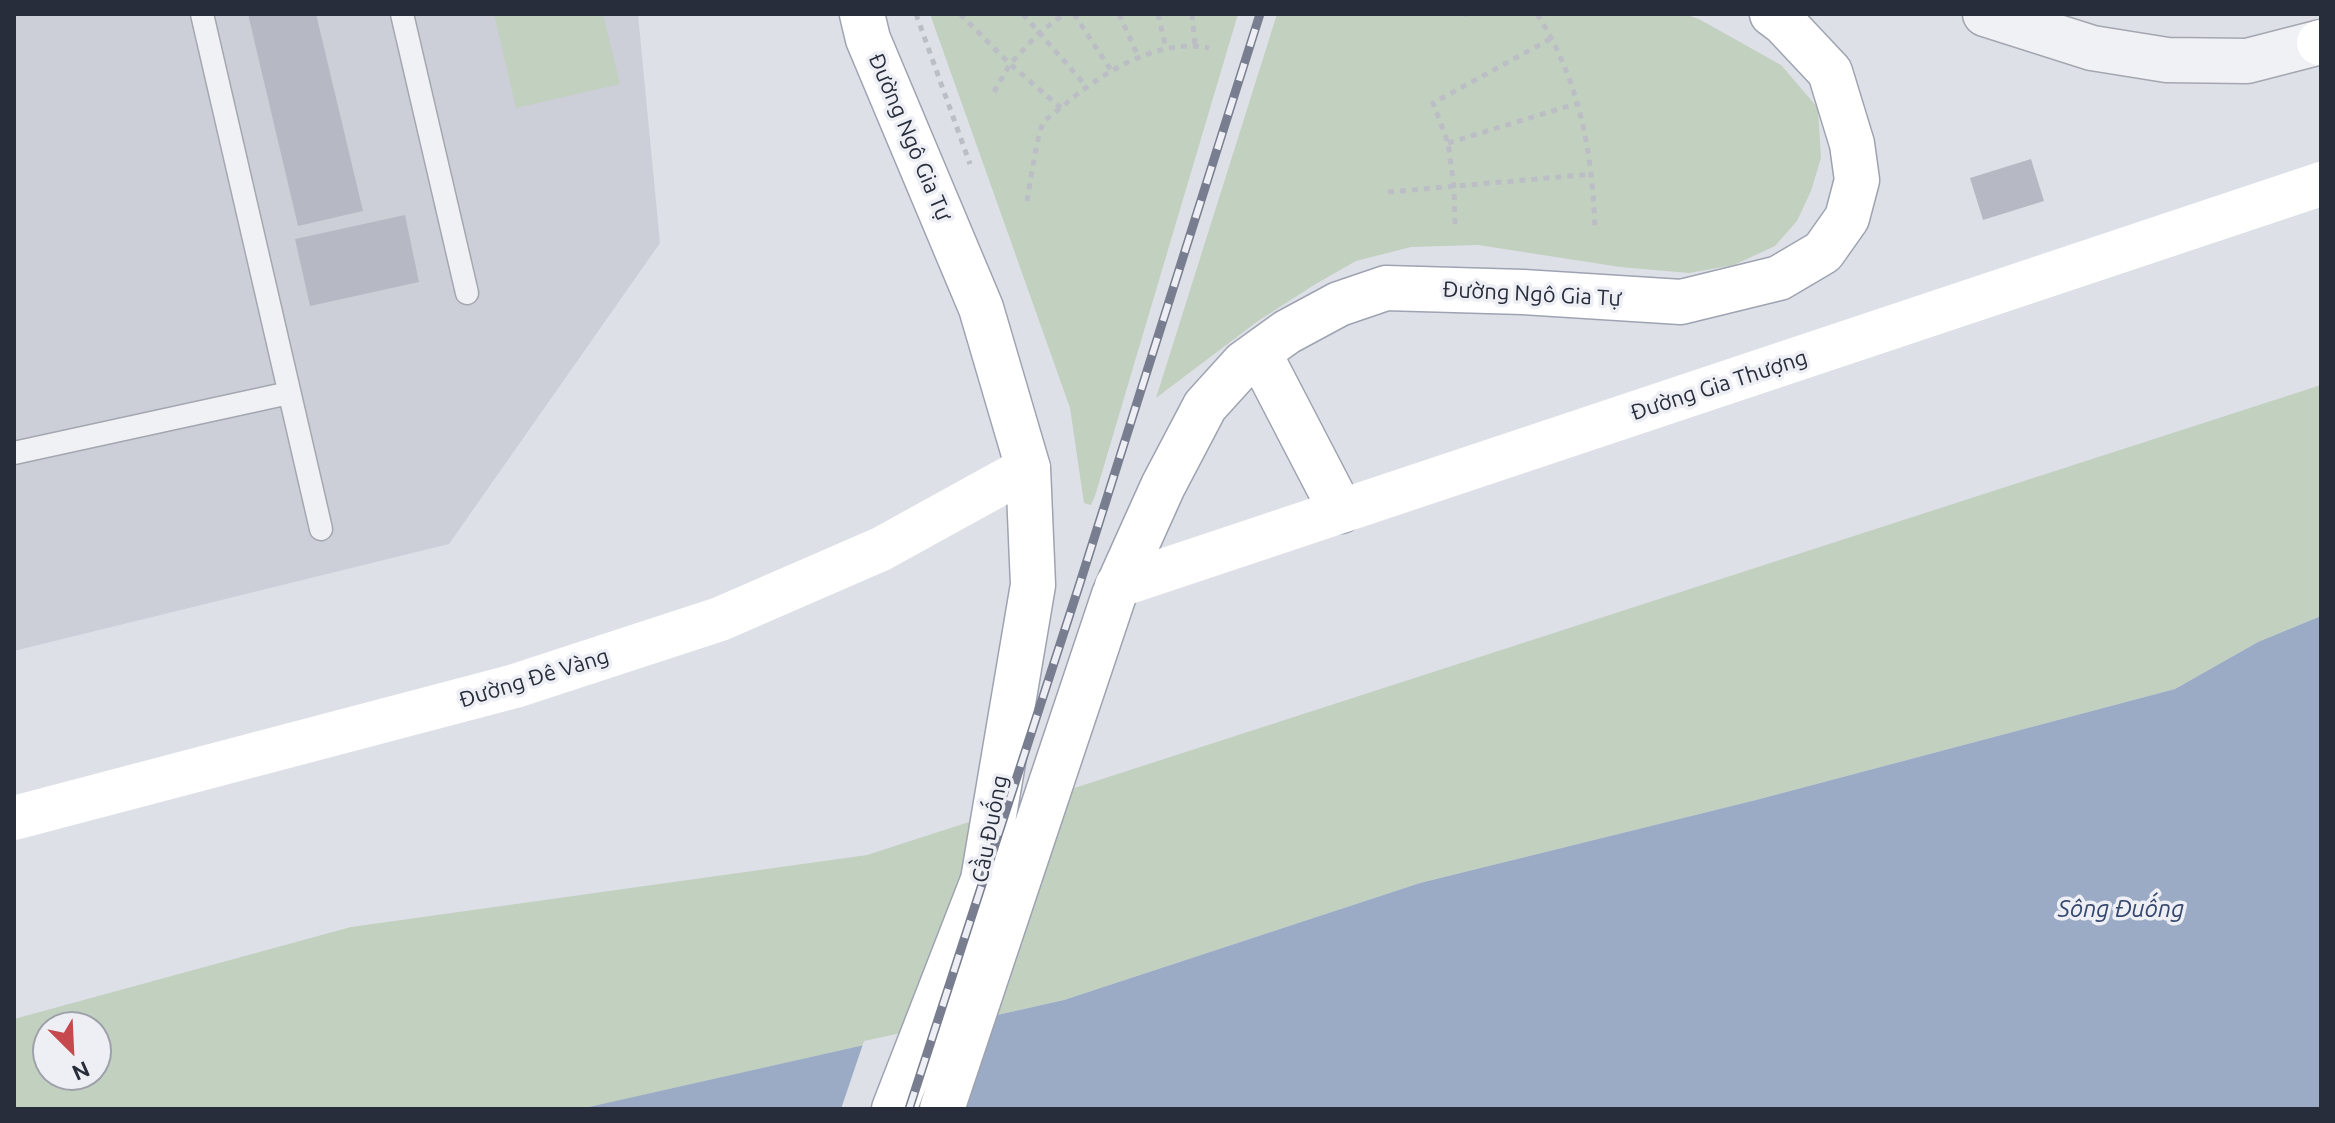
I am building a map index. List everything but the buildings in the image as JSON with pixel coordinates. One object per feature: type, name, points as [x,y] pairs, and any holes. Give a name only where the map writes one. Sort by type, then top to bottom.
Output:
[{"type":"main road","name":"Đường Ngô Gia Tự","points":[[862,14],[868,39],[981,308],[1028,468],[1033,585]]},
{"type":"main road","name":"Đường Ngô Gia Tự","points":[[1116,590],[1163,486],[1205,406],[1244,363],[1287,332],[1339,304],[1386,288],[1523,292],[1681,302],[1779,278],[1823,252],[1847,218],[1857,180],[1852,144],[1830,72],[1772,14]]},
{"type":"main road","name":"Đường Gia Thượng","points":[[1116,590],[1341,511],[2321,184]]},
{"type":"main road","points":[[1259,353],[1341,511]]},
{"type":"main road","name":"Đường Đê Vàng","points":[[14,818],[515,686],[720,619],[881,549],[1028,468]]},
{"type":"main road","name":"Cầu Đuống","points":[[894,1109],[983,880],[1033,585]]},
{"type":"main road","name":"Cầu Đuống","points":[[942,1109],[1116,590]]},
{"type":"street","points":[[1985,14],[2092,48],[2167,60],[2247,61],[2320,42]]},
{"type":"lane","points":[[202,14],[321,529]]},
{"type":"lane","points":[[402,14],[467,293]]},
{"type":"lane","points":[[14,453],[289,393]]},
{"type":"path","points":[[960,14],[1010,64],[1061,108]]},
{"type":"path","points":[[1023,14],[1086,86]]},
{"type":"path","points":[[994,92],[1010,64],[1039,33],[1064,14]]},
{"type":"path","points":[[1074,14],[1111,70]]},
{"type":"path","points":[[1119,14],[1139,58]]},
{"type":"path","points":[[1158,14],[1166,49]]},
{"type":"path","points":[[1192,14],[1195,45]]},
{"type":"path","points":[[1537,14],[1552,38],[1579,103],[1593,174],[1595,228]]},
{"type":"path","points":[[1455,224],[1448,143],[1433,103],[1552,38]]},
{"type":"path","points":[[1027,201],[1042,124],[1086,86],[1111,70],[1166,49],[1195,45],[1209,48]]},
{"type":"path","points":[[1448,143],[1579,103]]},
{"type":"path","points":[[1388,192],[1593,174]]},
{"type":"shaded area","points":[[14,14],[638,14],[660,243],[449,544],[14,651]]},
{"type":"green space","points":[[494,14],[603,14],[620,84],[516,108]]},
{"type":"green space","points":[[930,14],[1238,14],[1091,505],[1084,503],[1070,408]]},
{"type":"green space","points":[[1277,14],[1684,14],[1699,19],[1781,65],[1818,108],[1821,158],[1811,191],[1797,221],[1775,246],[1734,265],[1689,273],[1620,267],[1478,245],[1411,247],[1356,261],[1314,285],[1258,321],[1156,398]]},
{"type":"green space","points":[[2321,385],[2321,616],[2258,642],[2175,689],[1756,800],[1420,883],[1064,1000],[581,1109],[14,1109],[14,1019],[32,1014],[32,1091],[112,1091],[112,1011],[43,1011],[351,927],[867,855]]},
{"type":"water","name":"Sông Đuống","points":[[2321,616],[2321,1109],[580,1109],[1064,1000],[1420,883],[1756,800],[2175,689],[2258,642]]},
{"type":"pier","points":[[924,1028],[891,1109],[841,1109],[864,1041]]},
{"type":"railway","points":[[909,1109],[1260,14]]}]
